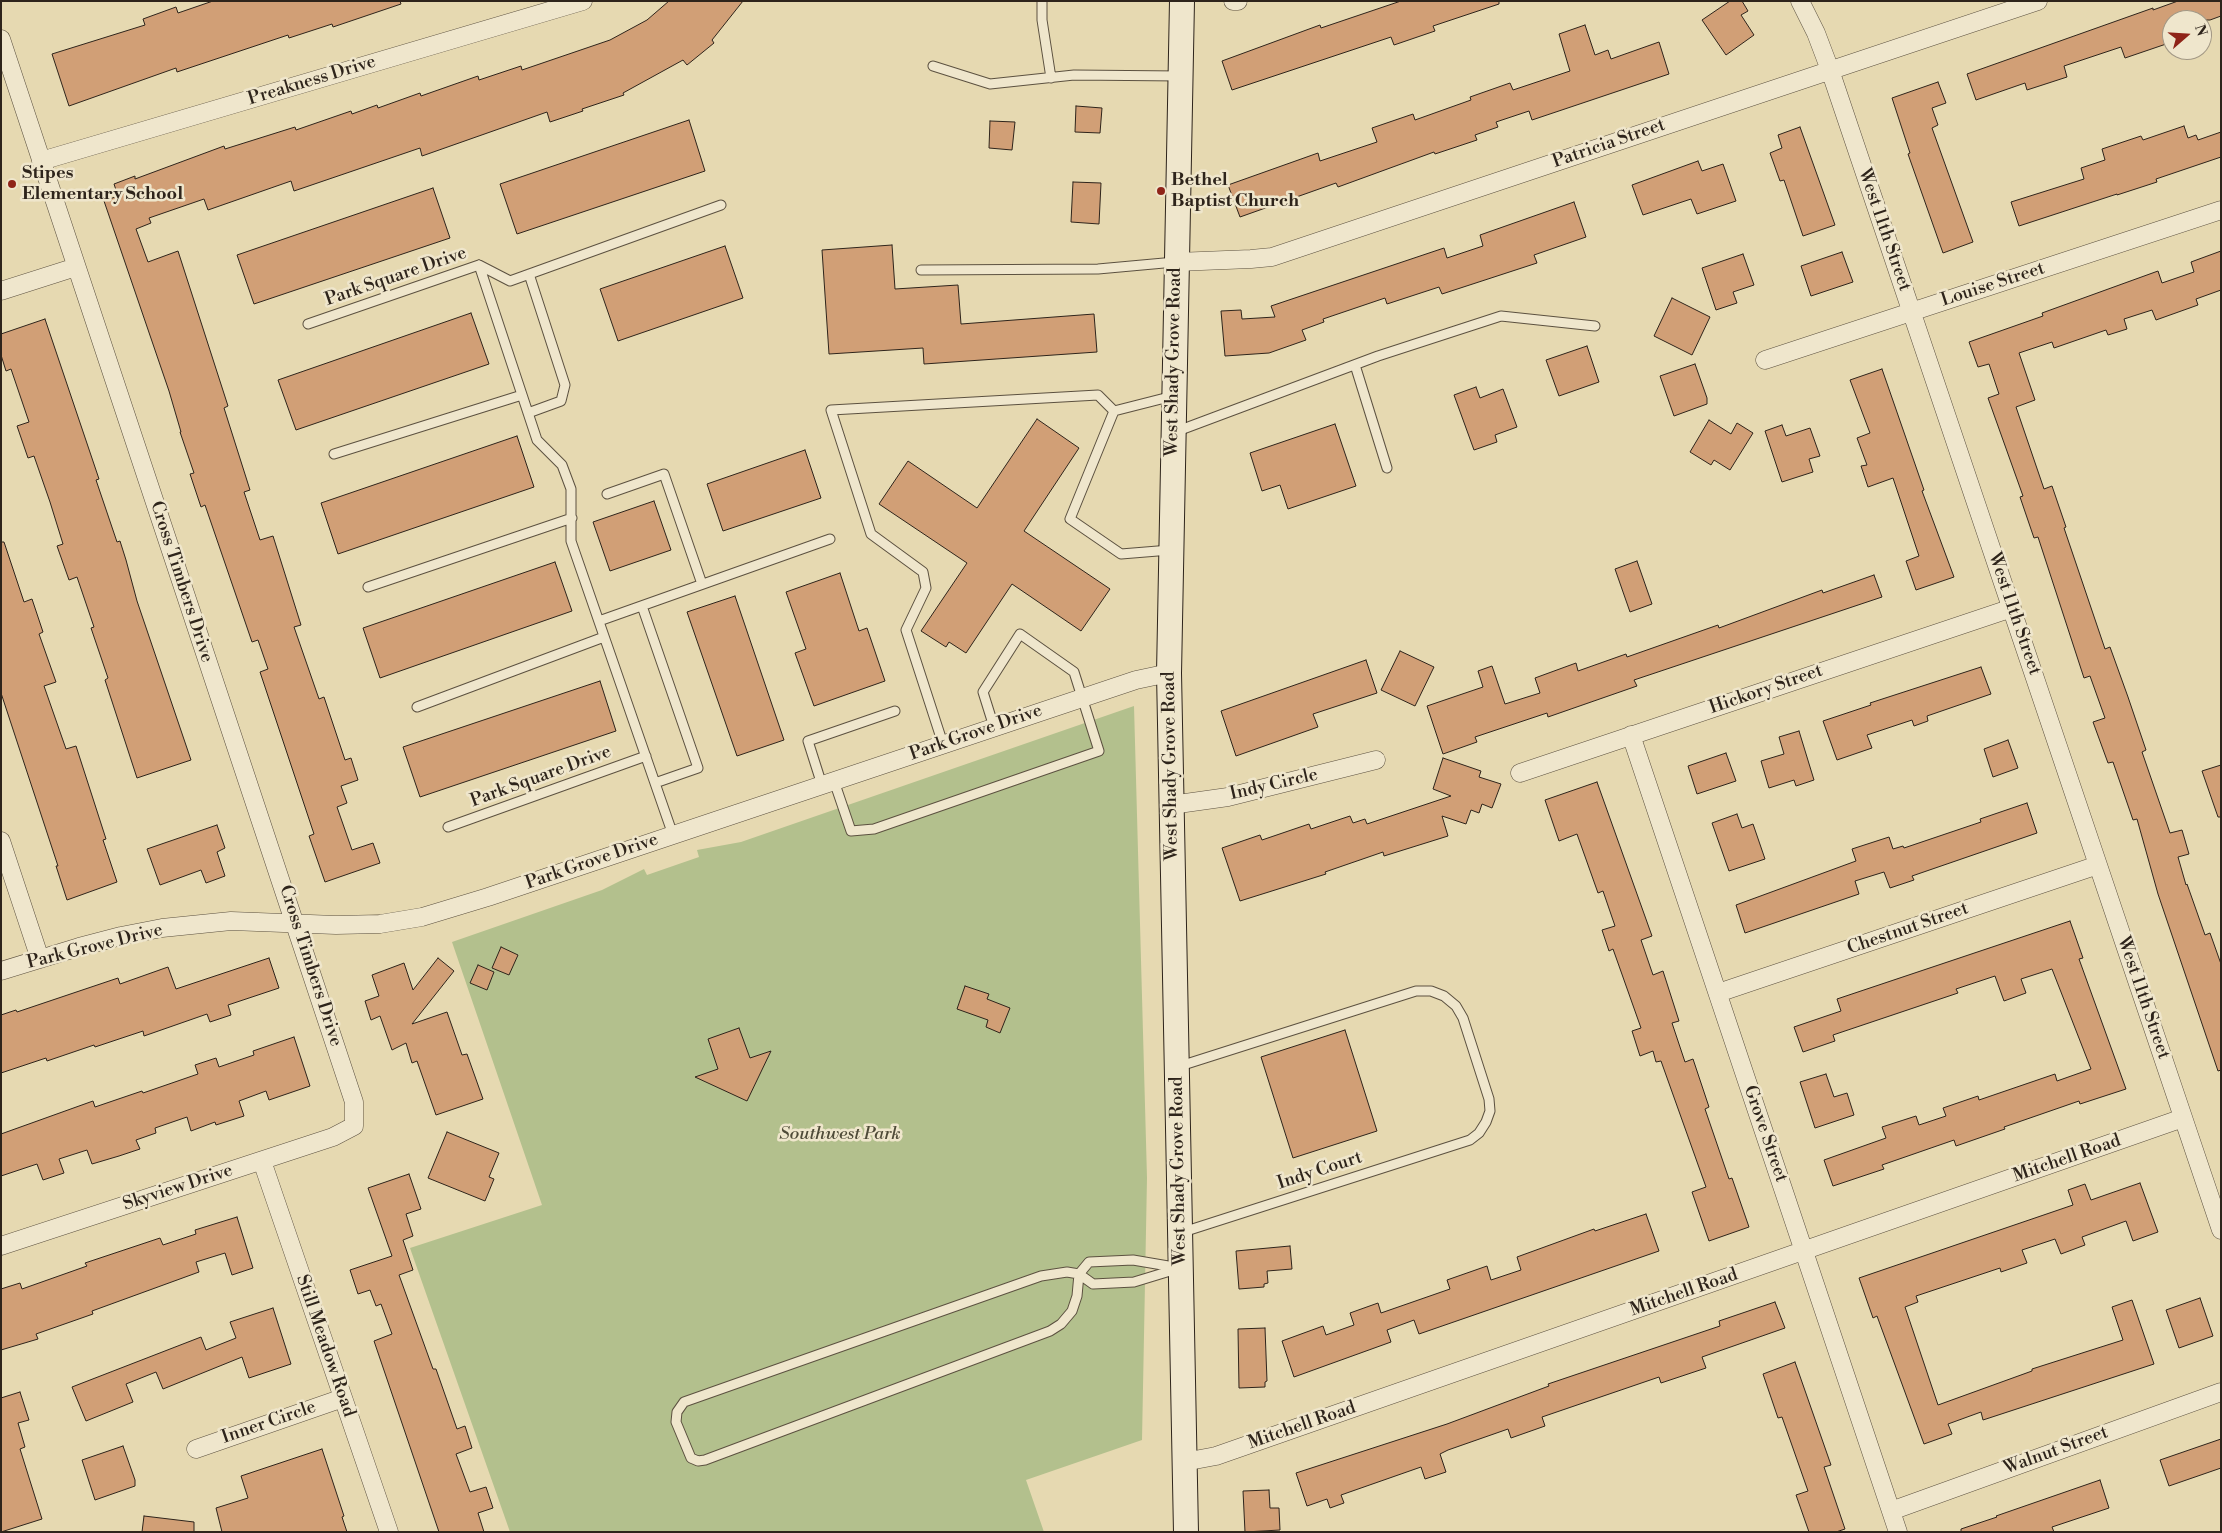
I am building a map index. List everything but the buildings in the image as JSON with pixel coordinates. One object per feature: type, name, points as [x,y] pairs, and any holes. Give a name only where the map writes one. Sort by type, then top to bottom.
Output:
[{"type":"main road","name":"West Shady Grove Road","points":[[1182,1],[1169,673],[1186,1532]]},
{"type":"street","name":"Preakness Drive","points":[[41,161],[583,1]]},
{"type":"street","points":[[1233,1],[1238,1]]},
{"type":"street","name":"West 11th Street","points":[[1800,1],[1816,32],[1830,70],[2221,1230]]},
{"type":"street","name":"Patricia Street","points":[[1176,262],[1251,259],[1279,254],[2038,1]]},
{"type":"street","name":"Cross Timbers Drive","points":[[2,46],[354,1102],[354,1126]]},
{"type":"street","name":"Louise Street","points":[[1765,360],[2221,210]]},
{"type":"street","points":[[1,291],[76,267]]},
{"type":"street","name":"Hickory Street","points":[[1520,772],[2012,608]]},
{"type":"street","name":"Park Grove Drive","points":[[1,971],[121,936],[162,928],[231,921],[336,925],[380,924],[422,917],[488,897],[1136,680],[1169,673]]},
{"type":"street","name":"Grove Street","points":[[1631,735],[1898,1532]]},
{"type":"street","name":"Indy Circle","points":[[1171,805],[1228,797],[1376,760]]},
{"type":"street","points":[[1,841],[40,959]]},
{"type":"street","name":"Chestnut Street","points":[[1718,994],[2098,866]]},
{"type":"street","name":"Mitchell Road","points":[[1184,1462],[1216,1456],[2183,1118]]},
{"type":"street","name":"Skyview Drive","points":[[1,1246],[334,1137],[354,1126]]},
{"type":"street","name":"Still Meadow Road","points":[[262,1161],[389,1532]]},
{"type":"street","name":"Walnut Street","points":[[1892,1511],[2221,1392]]},
{"type":"street","name":"Inner Circle","points":[[196,1448],[343,1398]]},
{"type":"lane","points":[[1042,1],[1042,20],[1051,78]]},
{"type":"lane","points":[[933,66],[990,84],[1074,75],[1180,76]]},
{"type":"lane","points":[[479,265],[510,281],[721,205]]},
{"type":"lane","points":[[921,270],[1098,269],[1176,262]]},
{"type":"lane","name":"Park Square Drive","points":[[308,324],[479,265],[537,440],[562,465],[571,489],[571,541],[673,835]]},
{"type":"lane","points":[[528,413],[561,402],[566,385],[529,274]]},
{"type":"lane","points":[[1173,433],[1355,365],[1501,316],[1595,326]]},
{"type":"lane","points":[[1355,365],[1388,468]]},
{"type":"lane","points":[[334,454],[522,395]]},
{"type":"lane","points":[[943,744],[906,630],[926,588],[923,572],[871,534],[831,410],[1098,395],[1114,411]]},
{"type":"lane","points":[[1114,411],[1173,396]]},
{"type":"lane","points":[[1114,411],[1070,519],[1121,554],[1171,550]]},
{"type":"lane","points":[[607,494],[664,474],[702,584]]},
{"type":"lane","points":[[368,587],[572,518]]},
{"type":"lane","points":[[599,621],[830,539]]},
{"type":"lane","points":[[642,606],[698,768],[655,783]]},
{"type":"lane","points":[[895,711],[808,741],[851,832],[874,829],[1099,751],[1074,672],[1020,634],[983,692],[994,727]]},
{"type":"lane","points":[[417,707],[604,637]]},
{"type":"lane","name":"Park Square Drive","points":[[448,827],[646,756]]},
{"type":"lane","name":"Indy Court","points":[[1177,1068],[1416,991],[1430,991],[1444,996],[1456,1006],[1463,1018],[1489,1099],[1490,1111],[1479,1133],[1470,1140],[1180,1233]]},
{"type":"lane","points":[[1181,1268],[1133,1260],[1089,1262],[1080,1274],[1077,1296],[1072,1311],[1061,1324],[1050,1331],[706,1460],[698,1461],[691,1458],[676,1422],[677,1412],[684,1402],[1041,1276],[1067,1272],[1080,1274],[1092,1284],[1134,1282],[1181,1268]]},
{"type":"green space","name":"Southwest Park","points":[[1134,706],[1147,1178],[1142,1440],[1026,1480],[1044,1532],[510,1532],[410,1248],[542,1205],[452,942],[602,890],[644,869],[647,875],[699,857],[697,850],[741,842]]},
{"type":"place","name":"Stipes Elementary School","points":[[12,184]]},
{"type":"place","name":"Bethel Baptist Church","points":[[1161,191]]}]
